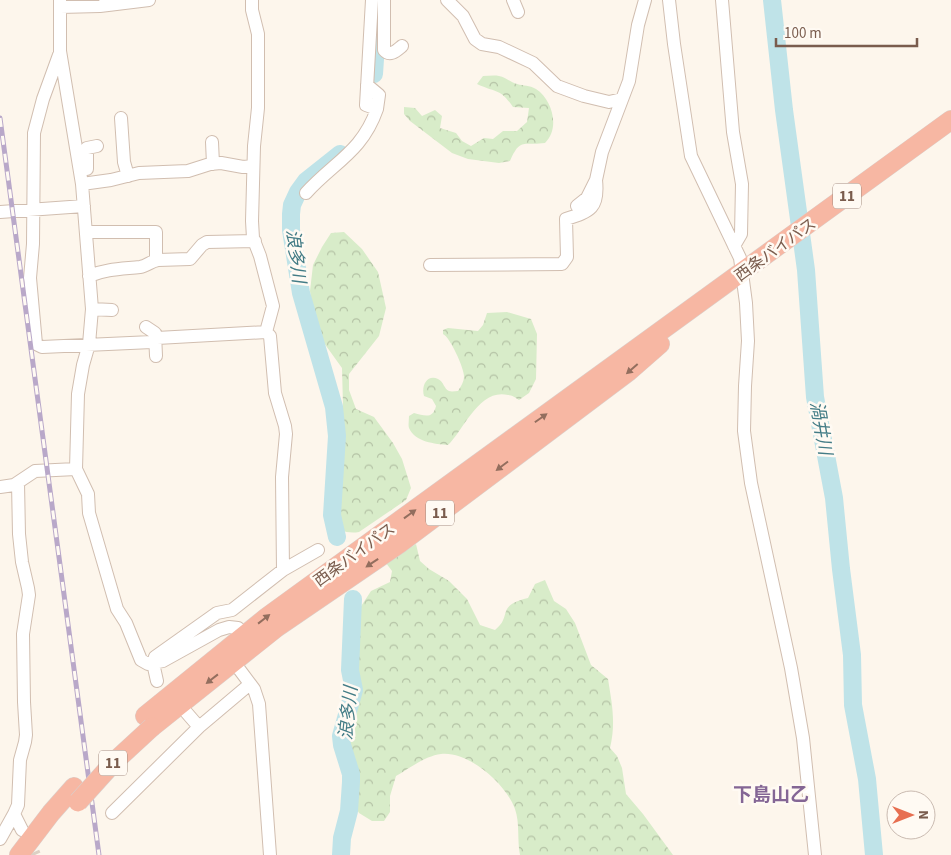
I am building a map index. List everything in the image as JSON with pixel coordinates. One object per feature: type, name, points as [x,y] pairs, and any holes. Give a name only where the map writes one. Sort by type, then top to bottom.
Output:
[{"type":"highway","name":"西条バイパス","points":[[19,855],[51,813],[114,762],[148,722],[251,640],[267,617],[946,124]]},
{"type":"highway","name":"西条バイパス","points":[[35,855],[60,822],[76,794]]},
{"type":"street","points":[[85,184],[60,51],[60,4],[100,6],[149,0]]},
{"type":"street","points":[[252,0],[258,43],[258,108],[253,166],[252,221],[254,241],[260,256],[273,306],[266,332]]},
{"type":"street","points":[[306,193],[358,145],[368,130],[373,108],[366,105],[371,88],[372,0]]},
{"type":"street","points":[[384,0],[384,50],[394,53],[402,46]]},
{"type":"street","points":[[447,0],[463,16],[475,38],[482,44],[499,47],[533,63],[557,86],[584,96],[609,102],[622,100]]},
{"type":"street","points":[[430,265],[562,264],[567,257],[566,219],[586,213],[592,208],[596,200],[596,180],[602,152],[629,81],[638,25],[646,0]]},
{"type":"street","points":[[669,0],[690,156],[740,258],[748,268],[748,341],[744,410],[746,454],[791,668],[803,738],[815,855]]},
{"type":"street","points":[[722,0],[733,132],[742,184],[741,234],[734,246]]},
{"type":"street","points":[[60,51],[43,99],[34,133],[30,278],[36,344],[42,347],[152,342],[156,338],[266,332]]},
{"type":"street","points":[[121,118],[124,162],[128,176]]},
{"type":"street","points":[[212,142],[213,164]]},
{"type":"street","points":[[96,146],[87,148],[86,153],[84,206],[92,310],[89,344],[78,394],[76,468],[88,494],[88,514],[117,609],[126,623],[141,660],[148,664],[163,661],[219,630],[229,627],[238,628],[251,640]]},
{"type":"street","points":[[85,184],[148,172],[188,172],[213,164],[253,166]]},
{"type":"street","points":[[577,206],[587,198],[596,180]]},
{"type":"street","points":[[0,212],[84,206]]},
{"type":"street","points":[[86,232],[156,232],[156,260]]},
{"type":"street","points":[[89,276],[101,271],[145,266],[156,260],[190,259],[202,244],[207,242],[254,241]]},
{"type":"street","points":[[92,310],[112,310]]},
{"type":"street","points":[[146,327],[155,333],[156,356]]},
{"type":"street","points":[[266,332],[270,336],[275,393],[286,434],[282,477],[283,570]]},
{"type":"street","points":[[0,487],[18,483],[35,471],[76,468]]},
{"type":"street","points":[[0,839],[18,805],[20,760],[26,735],[24,634],[29,595],[22,562],[19,534],[18,483]]},
{"type":"street","points":[[157,681],[153,663],[155,657],[217,613],[232,610],[283,570],[318,550]]},
{"type":"street","points":[[229,657],[250,684],[257,695],[259,704],[270,855]]},
{"type":"street","points":[[112,813],[199,727],[250,684]]},
{"type":"street","points":[[186,712],[199,727]]},
{"type":"street","points":[[14,814],[22,830]]},
{"type":"green space","points":[[483,76],[502,77],[515,83],[529,86],[542,94],[550,107],[553,123],[550,137],[545,143],[523,144],[517,148],[510,161],[499,163],[468,159],[452,153],[410,121],[404,114],[404,107],[415,108],[422,116],[435,110],[442,116],[440,128],[456,133],[462,141],[471,146],[484,138],[493,139],[503,131],[517,131],[527,122],[529,108],[513,107],[501,94],[477,84]]},
{"type":"green space","points":[[344,232],[362,249],[378,272],[386,308],[379,336],[349,374],[349,390],[356,409],[374,417],[393,443],[402,459],[411,488],[406,500],[359,532],[343,531],[329,524],[327,503],[332,449],[331,419],[343,406],[342,368],[324,343],[314,315],[310,291],[313,265],[322,247],[331,233]]},
{"type":"green space","points":[[507,312],[531,319],[537,334],[536,379],[529,393],[519,400],[508,395],[498,395],[489,398],[473,412],[448,445],[426,441],[412,433],[409,428],[409,416],[414,413],[428,416],[435,410],[436,406],[432,399],[424,396],[423,392],[424,385],[428,380],[431,378],[438,379],[449,391],[458,391],[462,384],[464,376],[459,360],[453,346],[443,334],[443,330],[448,328],[478,331],[483,325],[487,313]]},
{"type":"green space","points":[[416,544],[420,561],[449,581],[467,599],[480,625],[495,630],[500,625],[511,604],[528,598],[535,584],[545,580],[554,601],[566,609],[575,623],[591,665],[608,679],[613,722],[610,748],[617,756],[622,768],[626,794],[673,855],[520,855],[517,814],[504,789],[474,763],[452,754],[429,757],[396,776],[390,796],[390,812],[384,821],[372,821],[359,813],[354,804],[356,770],[345,740],[346,725],[354,707],[358,690],[354,670],[356,614],[371,591],[390,582],[392,571],[386,563]]},
{"type":"waterway","name":"浪多川","points":[[374,74],[379,0]]},
{"type":"waterway","name":"渦井川","points":[[772,0],[784,110],[806,270],[815,397],[834,498],[852,655],[853,705],[867,779],[874,855]]},
{"type":"waterway","name":"浪多川","points":[[337,537],[332,515],[337,436],[334,407],[301,293],[291,230],[291,214],[292,205],[306,181],[340,154]]},
{"type":"waterway","name":"浪多川","points":[[341,855],[342,838],[349,811],[351,782],[351,774],[341,736],[354,690],[350,670],[353,599]]},
{"type":"tunnel","points":[[26,836],[35,855]]},
{"type":"railway","points":[[0,118],[99,855]]},
{"type":"district","name":"下島山乙","points":[[771,794]]}]
